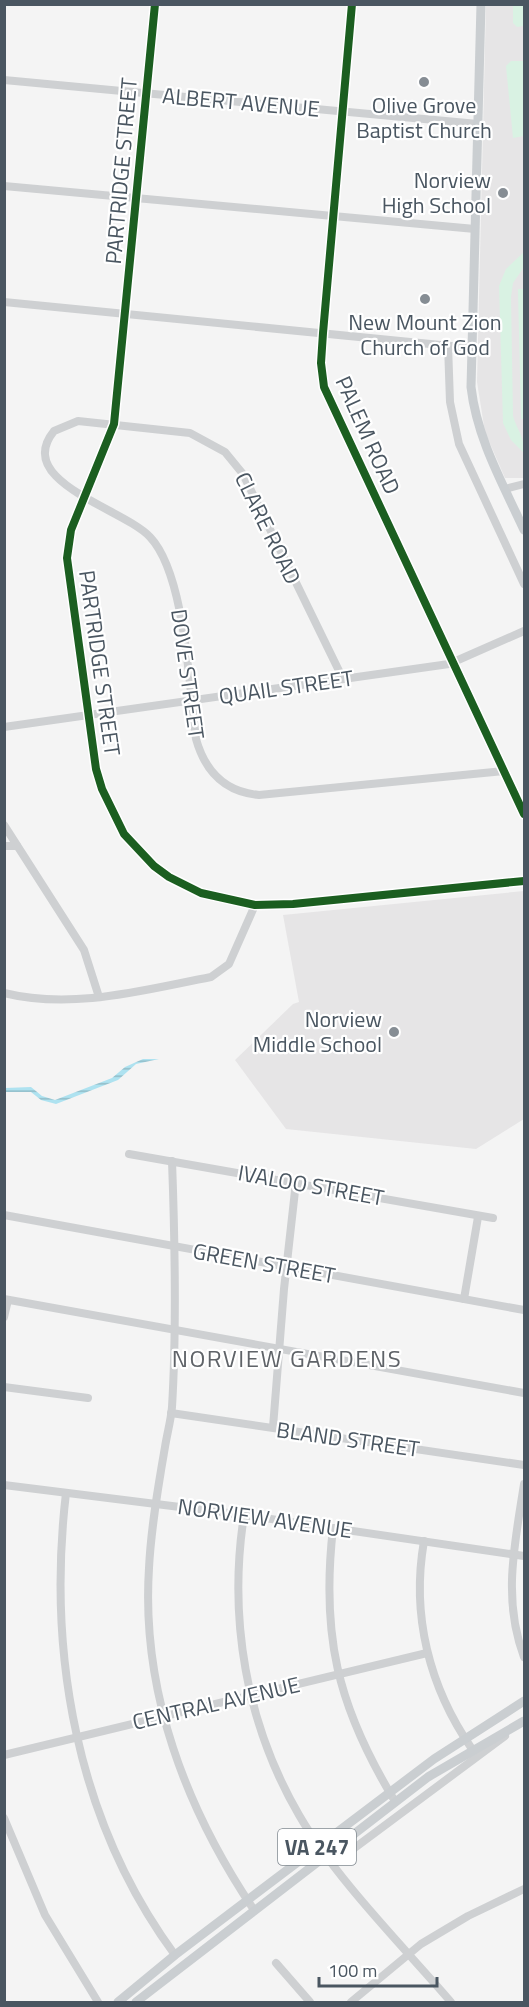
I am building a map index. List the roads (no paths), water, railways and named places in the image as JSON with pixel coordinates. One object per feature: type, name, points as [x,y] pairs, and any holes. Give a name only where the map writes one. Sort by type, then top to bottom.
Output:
[{"type":"main road","points":[[481,4],[471,387],[476,420],[525,530]]},
{"type":"main road","name":"VA 247","points":[[118,2002],[175,1955],[389,1792],[465,1738],[525,1701]]},
{"type":"main road","name":"VA 247","points":[[136,2002],[395,1801],[472,1749],[525,1721]]},
{"type":"street","name":"PARTRIDGE STREET","points":[[155,4],[114,424],[71,530],[67,558],[88,715],[102,789],[118,825],[154,866],[185,886],[219,899],[255,905],[294,904],[525,881]]},
{"type":"street","name":"PALEM ROAD","points":[[352,4],[344,112],[322,333],[322,378],[330,404],[525,814]]},
{"type":"street","name":"ALBERT AVENUE","points":[[4,80],[478,124]]},
{"type":"street","points":[[4,186],[475,229]]},
{"type":"street","points":[[4,302],[471,348]]},
{"type":"street","points":[[448,345],[450,402],[459,444],[525,584]]},
{"type":"street","name":"CLARE ROAD","points":[[85,496],[53,476],[45,462],[45,446],[54,431],[68,423],[114,424],[190,433],[213,443],[233,460],[253,493],[343,679]]},
{"type":"street","points":[[505,489],[525,484]]},
{"type":"street","name":"DOVE STREET","points":[[85,496],[137,525],[164,555],[174,582],[196,739],[204,762],[225,785],[249,794],[310,791],[504,771]]},
{"type":"street","name":"QUAIL STREET","points":[[4,727],[452,663],[525,631]]},
{"type":"street","points":[[4,825],[84,950],[99,997]]},
{"type":"street","points":[[4,846],[16,846]]},
{"type":"street","points":[[4,993],[55,1001],[99,997],[216,975],[229,964],[255,905]]},
{"type":"street","name":"IVALOO STREET","points":[[129,1154],[493,1218]]},
{"type":"street","points":[[172,1161],[174,1330],[171,1413],[156,1504],[149,1570],[149,1611],[154,1670],[164,1715],[192,1802],[225,1866],[254,1910]]},
{"type":"street","points":[[273,1427],[296,1182]]},
{"type":"street","name":"GREEN STREET","points":[[4,1215],[525,1310]]},
{"type":"street","points":[[464,1299],[478,1216]]},
{"type":"street","points":[[4,1317],[6,1300],[525,1393]]},
{"type":"street","points":[[4,1387],[88,1398]]},
{"type":"street","name":"BLAND STREET","points":[[171,1413],[525,1464]]},
{"type":"street","points":[[525,1484],[514,1554],[512,1610],[525,1657]]},
{"type":"street","name":"NORVIEW AVENUE","points":[[4,1485],[244,1515],[525,1556]]},
{"type":"street","points":[[66,1493],[59,1559],[60,1629],[66,1687],[76,1737],[103,1819],[122,1863],[159,1931],[175,1955]]},
{"type":"street","points":[[244,1515],[238,1599],[241,1644],[251,1695],[275,1767],[299,1815],[333,1864],[451,2002]]},
{"type":"street","points":[[333,1528],[328,1600],[338,1674],[363,1746],[395,1801]]},
{"type":"street","points":[[424,1541],[419,1601],[427,1653],[438,1689],[472,1749]]},
{"type":"street","name":"CENTRAL AVENUE","points":[[4,1755],[427,1653]]},
{"type":"street","points":[[333,1864],[525,1721]]},
{"type":"street","points":[[4,1818],[45,1915],[74,1967],[98,2002]]},
{"type":"street","points":[[351,2002],[408,1953],[468,1916],[525,1889]]},
{"type":"street","points":[[276,1963],[310,2002]]},
{"type":"water","points":[[143,1059],[159,1059],[136,1064],[118,1080],[56,1104],[41,1100],[31,1092],[5,1092],[5,1088],[31,1087],[42,1096],[55,1100],[112,1078],[125,1067]]},
{"type":"place","name":"Olive Grove Baptist Church","points":[[424,82]]},
{"type":"place","name":"Norview High School","points":[[503,193]]},
{"type":"place","name":"New Mount Zion Church of God","points":[[425,299]]},
{"type":"place","name":"Norview Middle School","points":[[394,1032]]},
{"type":"district","name":"NORVIEW GARDENS","points":[[287,1358]]}]
